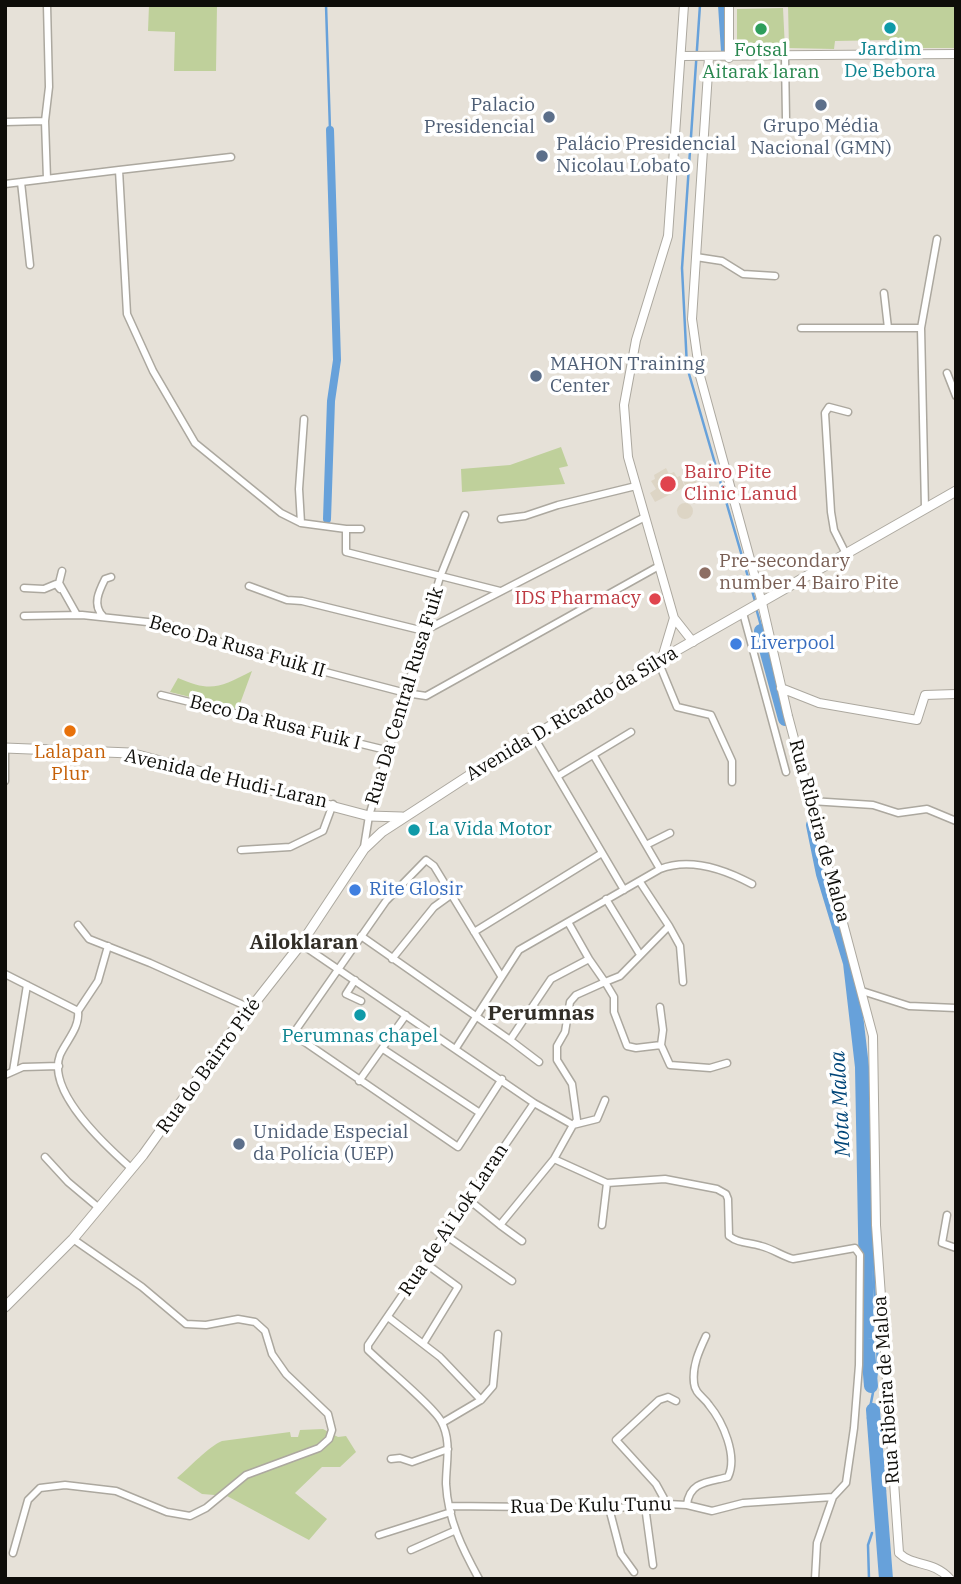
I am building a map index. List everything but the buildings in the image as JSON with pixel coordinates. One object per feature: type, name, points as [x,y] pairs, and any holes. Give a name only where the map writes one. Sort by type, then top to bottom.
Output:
[{"type":"main road","points":[[759,602],[956,491]]},
{"type":"main road","name":"Avenida D. Ricardo da Silva","points":[[402,817],[759,602]]},
{"type":"main road","name":"Avenida de Hudi-Laran","points":[[5,749],[130,753],[333,804],[369,816],[402,817]]},
{"type":"main road","name":"Rua do Bairro Pité","points":[[5,1307],[73,1239],[132,1168],[250,1008],[301,944],[364,849],[402,817]]},
{"type":"street","points":[[47,5],[47,179]]},
{"type":"street","points":[[684,5],[683,57],[668,236],[636,340],[624,405],[628,457],[674,618],[693,642]]},
{"type":"street","points":[[729,5],[729,58]]},
{"type":"street","points":[[683,57],[956,54]]},
{"type":"street","name":"Rua Ribeira de Maloa","points":[[709,57],[700,230],[692,319],[700,376],[873,1036],[876,1225],[897,1541],[902,1557],[941,1569],[950,1579]]},
{"type":"street","points":[[785,57],[786,119]]},
{"type":"street","points":[[5,122],[45,121]]},
{"type":"street","points":[[5,184],[231,157]]},
{"type":"street","points":[[119,170],[127,314],[153,371],[200,449],[281,513],[301,523],[361,529]]},
{"type":"street","points":[[21,182],[30,265]]},
{"type":"street","points":[[925,508],[921,328],[937,239]]},
{"type":"street","points":[[696,257],[722,261],[743,274],[775,276]]},
{"type":"street","points":[[884,293],[888,328]]},
{"type":"street","points":[[801,328],[921,328]]},
{"type":"street","points":[[947,373],[956,396]]},
{"type":"street","points":[[846,554],[834,530],[831,512],[825,413],[829,407],[848,412]]},
{"type":"street","points":[[301,523],[299,489],[304,419]]},
{"type":"street","points":[[501,519],[525,516],[636,486]]},
{"type":"street","name":"Rua Da Central Rusa Fuik","points":[[364,849],[369,816],[440,577],[451,544],[465,515]]},
{"type":"street","points":[[249,586],[287,600],[302,601],[424,631],[465,613],[645,517]]},
{"type":"street","points":[[346,529],[346,552],[500,592]]},
{"type":"street","points":[[406,694],[426,696],[659,566]]},
{"type":"street","points":[[62,572],[59,583],[64,593]]},
{"type":"street","points":[[103,616],[97,607],[100,588],[105,579],[111,577]]},
{"type":"street","points":[[24,588],[44,589],[56,584],[81,615],[97,607]]},
{"type":"street","points":[[744,612],[786,772]]},
{"type":"street","name":"Beco Da Rusa Fuik II","points":[[24,616],[103,616],[166,624],[264,656],[406,694]]},
{"type":"street","points":[[674,618],[660,660],[677,707],[707,712],[713,719],[718,736],[732,761],[732,782]]},
{"type":"street","points":[[781,688],[819,703],[917,720],[925,695],[956,694]]},
{"type":"street","name":"Beco Da Rusa Fuik I","points":[[161,695],[390,751]]},
{"type":"street","points":[[558,776],[631,732]]},
{"type":"street","points":[[534,737],[624,890]]},
{"type":"street","points":[[5,749],[5,779]]},
{"type":"street","points":[[594,756],[660,869]]},
{"type":"street","points":[[811,801],[873,806],[898,813],[927,809],[956,821]]},
{"type":"street","points":[[241,850],[296,845],[324,830],[333,804]]},
{"type":"street","points":[[646,845],[670,833]]},
{"type":"street","points":[[474,932],[602,853]]},
{"type":"street","points":[[501,976],[431,861],[424,861],[386,901],[293,1034],[458,1147],[502,1079]]},
{"type":"street","points":[[456,1048],[519,950],[660,869],[675,864],[722,869],[752,884]]},
{"type":"street","points":[[639,882],[680,946],[683,982]]},
{"type":"street","points":[[392,960],[434,907],[452,894]]},
{"type":"street","points":[[606,899],[639,953]]},
{"type":"street","points":[[568,922],[614,996],[614,1012],[627,1046],[636,1048],[661,1045]]},
{"type":"street","points":[[78,925],[89,939],[250,1008]]},
{"type":"street","points":[[500,1225],[554,1159],[577,1114],[572,1084],[557,1060],[557,1046],[565,1032],[570,1002],[576,995],[620,976],[639,953],[669,926]]},
{"type":"street","points":[[361,936],[539,1062]]},
{"type":"street","points":[[301,944],[534,1102],[573,1125],[597,1119],[605,1100]]},
{"type":"street","points":[[108,946],[98,981],[78,1011],[76,1026],[59,1059],[59,1066],[61,1083],[74,1107],[114,1153],[132,1168]]},
{"type":"street","points":[[510,1040],[551,979],[589,959]]},
{"type":"street","points":[[5,974],[78,1011]]},
{"type":"street","points":[[355,980],[346,994],[361,1001]]},
{"type":"street","points":[[13,1070],[27,985]]},
{"type":"street","points":[[862,991],[909,1006],[956,1008]]},
{"type":"street","points":[[660,1007],[663,1030],[661,1045],[670,1065],[710,1068],[727,1063]]},
{"type":"street","points":[[359,1081],[407,1015]]},
{"type":"street","points":[[383,1049],[480,1113]]},
{"type":"street","points":[[5,1075],[30,1066],[59,1066]]},
{"type":"street","name":"Rua de Ai Lok Laran","points":[[442,1423],[368,1350],[534,1102]]},
{"type":"street","points":[[46,1157],[68,1182],[99,1208]]},
{"type":"street","points":[[554,1159],[607,1183],[665,1179],[717,1189],[728,1199],[729,1236],[735,1241],[762,1246],[793,1259],[855,1248],[860,1255],[856,1402],[846,1482],[833,1497],[817,1543],[815,1579]]},
{"type":"street","points":[[603,1225],[607,1183]]},
{"type":"street","points":[[469,1200],[522,1241]]},
{"type":"street","points":[[947,1214],[942,1243],[956,1248]]},
{"type":"street","points":[[445,1235],[512,1281]]},
{"type":"street","points":[[13,1553],[29,1500],[40,1488],[65,1485],[116,1491],[167,1512],[190,1516],[206,1508],[246,1475],[319,1448],[329,1439],[332,1430],[328,1414],[286,1374],[272,1354],[265,1331],[255,1322],[237,1319],[206,1325],[186,1324],[142,1287],[73,1239]]},
{"type":"street","points":[[423,1344],[458,1287],[425,1263]]},
{"type":"street","points":[[388,1317],[440,1357],[481,1400]]},
{"type":"street","points":[[479,1579],[454,1531],[446,1485],[448,1450],[442,1423],[481,1400],[493,1386],[498,1334]]},
{"type":"street","points":[[687,1504],[689,1493],[695,1486],[728,1477],[732,1469],[731,1453],[716,1415],[697,1393],[694,1385],[697,1353],[706,1336]]},
{"type":"street","points":[[667,1504],[656,1484],[616,1440],[659,1400],[668,1397],[676,1401]]},
{"type":"street","points":[[391,1459],[400,1458],[412,1462],[448,1450]]},
{"type":"street","name":"Rua De Kulu Tunu","points":[[379,1535],[450,1509],[609,1508],[687,1504],[712,1511],[743,1503],[833,1497]]},
{"type":"street","points":[[645,1506],[653,1565]]},
{"type":"street","points":[[609,1508],[621,1554],[634,1572]]},
{"type":"street","points":[[411,1550],[454,1531]]},
{"type":"shaded area","name":"Bairo Pite Clinic Lanud","points":[[666,468],[669,474],[674,472],[677,477],[680,476],[685,487],[655,502],[650,493],[656,489],[651,481],[655,479],[654,475]]},
{"type":"shaded area","name":"Bairo Pite Clinic Lanud","points":[[694,476],[702,495],[691,499],[683,480]]},
{"type":"shaded area","name":"Bairo Pite Clinic Lanud","points":[[682,503],[688,503],[693,511],[691,517],[682,519],[677,514],[677,508]]},
{"type":"green space","points":[[149,5],[217,5],[216,71],[174,71],[175,32],[148,31]]},
{"type":"green space","points":[[788,5],[956,5],[956,48],[891,48],[890,40],[835,41],[834,49],[789,48]]},
{"type":"green space","name":"Fotsal Aitarak laran","points":[[783,8],[785,49],[737,50],[737,9]]},
{"type":"green space","points":[[561,447],[568,466],[559,468],[565,484],[462,492],[461,469],[510,465]]},
{"type":"green space","points":[[252,671],[238,709],[170,692],[178,678],[208,687],[232,681]]},
{"type":"green space","points":[[323,1429],[338,1437],[346,1436],[356,1452],[340,1467],[322,1467],[295,1493],[327,1519],[309,1540],[227,1496],[202,1494],[177,1478],[205,1452],[222,1441],[290,1432],[291,1437],[298,1437],[300,1430]]},
{"type":"waterway","points":[[326,5],[330,130]]},
{"type":"waterway","points":[[700,5],[682,268],[687,367],[755,601]]},
{"type":"waterway","points":[[722,5],[725,51]]},
{"type":"waterway","points":[[327,519],[331,401],[337,360],[330,130]]},
{"type":"waterway","name":"Mota Maloa","points":[[756,608],[776,679]]},
{"type":"waterway","name":"Mota Maloa","points":[[761,631],[785,719]]},
{"type":"waterway","name":"Mota Maloa","points":[[813,825],[823,874],[850,963],[862,1067],[867,1339],[871,1386]]},
{"type":"waterway","points":[[861,1007],[878,1367],[868,1418],[870,1429]]},
{"type":"waterway","name":"Mota Maloa","points":[[873,1410],[886,1579]]},
{"type":"waterway","points":[[883,1482],[885,1491]]},
{"type":"waterway","points":[[869,1579],[868,1545],[872,1533]]},
{"type":"place","name":"Jardim De Bebora","points":[[890,28]]},
{"type":"place","name":"Fotsal Aitarak laran","points":[[761,29]]},
{"type":"place","name":"Grupo Média Nacional (GMN)","points":[[821,105]]},
{"type":"place","name":"Palacio Presidencial","points":[[549,117]]},
{"type":"place","name":"Palácio Presidencial Nicolau Lobato","points":[[542,156]]},
{"type":"place","name":"MAHON Training Center","points":[[536,376]]},
{"type":"place","name":"Bairo Pite Clinic Lanud","points":[[668,484]]},
{"type":"place","name":"Pre-secondary number 4 Bairo Pite","points":[[705,573]]},
{"type":"place","name":"IDS Pharmacy","points":[[655,599]]},
{"type":"place","name":"Liverpool","points":[[736,644]]},
{"type":"place","name":"Lalapan Plur","points":[[70,731]]},
{"type":"place","name":"La Vida Motor","points":[[414,830]]},
{"type":"place","name":"Rite Glosir","points":[[355,890]]},
{"type":"place","name":"Perumnas chapel","points":[[360,1015]]},
{"type":"place","name":"Unidade Especial da Polícia (UEP)","points":[[239,1144]]},
{"type":"district","name":"Ailoklaran","points":[[304,943]]},
{"type":"district","name":"Perumnas","points":[[541,1014]]}]
